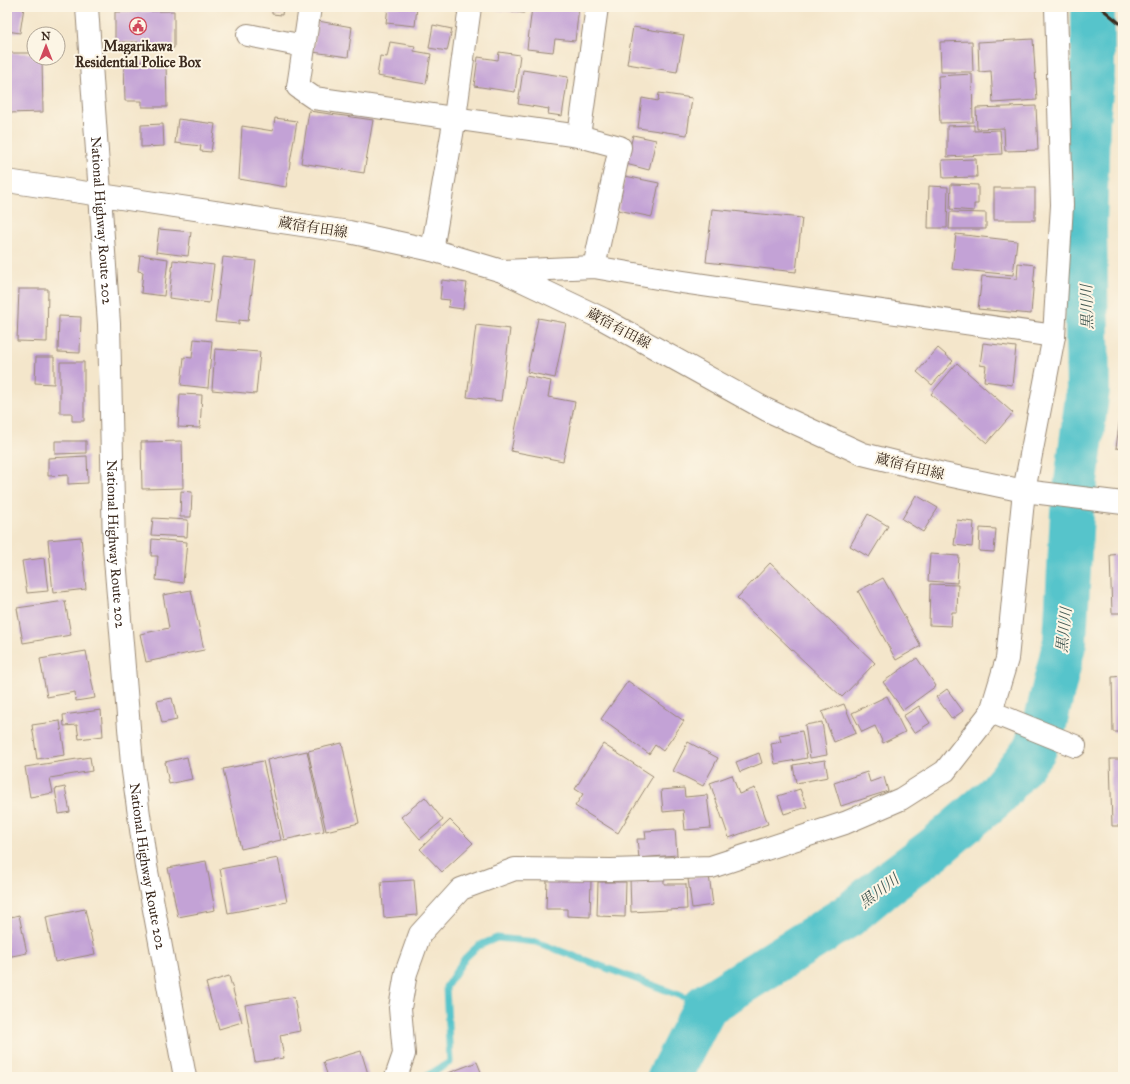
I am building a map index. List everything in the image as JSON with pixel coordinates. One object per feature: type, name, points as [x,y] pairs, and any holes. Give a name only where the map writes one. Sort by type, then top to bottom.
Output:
[{"type":"main road","name":"National Highway Route 202","points":[[87,7],[109,324],[114,547],[132,764],[146,866],[185,1077]]},
{"type":"main road","points":[[310,7],[298,87],[314,98],[455,117],[579,136],[620,147],[594,267]]},
{"type":"main road","points":[[432,250],[455,117],[470,7]]},
{"type":"main road","points":[[579,136],[597,7]]},
{"type":"main road","points":[[396,1077],[404,1054],[400,1008],[409,967],[420,934],[462,889],[515,869],[611,870],[711,867],[837,826],[901,799],[945,771],[991,712],[1007,659],[1024,491],[1054,336],[1062,204],[1056,7]]},
{"type":"main road","points":[[248,36],[304,46]]},
{"type":"main road","name":"蔵宿有田線","points":[[7,181],[349,232],[432,250],[502,271],[603,319],[767,410],[863,454],[943,474],[1024,491],[1118,503]]},
{"type":"main road","points":[[502,271],[594,267],[676,281],[1054,336]]},
{"type":"main road","points":[[991,712],[1076,746]]},
{"type":"building","points":[[7,7],[24,7],[20,33],[7,31]]},
{"type":"building","points":[[272,7],[283,7],[282,15],[272,14]]},
{"type":"building","points":[[388,7],[417,7],[415,26],[386,23]]},
{"type":"building","points":[[489,7],[525,7],[524,13],[489,9]]},
{"type":"building","points":[[532,7],[579,7],[575,41],[555,39],[553,52],[527,49]]},
{"type":"building","points":[[174,11],[174,48],[138,48],[138,42],[115,42],[115,12]]},
{"type":"building","points":[[318,21],[352,27],[348,57],[313,52]]},
{"type":"building","points":[[433,25],[452,29],[447,51],[429,48]]},
{"type":"building","points":[[633,27],[684,35],[677,72],[627,64]]},
{"type":"building","points":[[1033,39],[1037,100],[993,103],[991,71],[979,72],[978,42]]},
{"type":"building","points":[[972,41],[973,72],[941,72],[940,42]]},
{"type":"building","points":[[390,42],[415,46],[414,51],[431,54],[426,84],[377,76],[380,56],[387,57]]},
{"type":"building","points":[[499,52],[520,55],[515,92],[474,86],[478,57],[498,60]]},
{"type":"building","points":[[7,53],[26,53],[26,66],[42,66],[43,112],[7,113]]},
{"type":"building","points":[[124,62],[166,62],[167,107],[142,107],[142,101],[125,101]]},
{"type":"building","points":[[523,70],[568,77],[562,116],[548,114],[549,109],[518,104]]},
{"type":"building","points":[[972,74],[973,122],[940,123],[938,76]]},
{"type":"building","points":[[659,93],[692,98],[687,135],[638,128],[642,98],[658,101]]},
{"type":"building","points":[[1036,106],[1038,150],[1005,151],[1004,128],[977,129],[976,108]]},
{"type":"building","points":[[309,111],[373,120],[364,173],[301,163]]},
{"type":"building","points":[[275,118],[297,121],[286,187],[239,179],[242,126],[273,131]]},
{"type":"building","points":[[178,119],[215,124],[211,152],[200,151],[201,146],[175,143]]},
{"type":"building","points":[[163,124],[164,146],[141,147],[141,125]]},
{"type":"building","points":[[974,125],[974,131],[1000,130],[1002,154],[947,157],[947,126]]},
{"type":"building","points":[[633,135],[656,140],[649,170],[626,164]]},
{"type":"building","points":[[976,159],[977,177],[943,178],[942,160]]},
{"type":"building","points":[[625,176],[659,183],[652,217],[618,210]]},
{"type":"building","points":[[951,184],[978,185],[978,204],[974,204],[974,211],[950,209]]},
{"type":"building","points":[[929,186],[948,187],[947,228],[928,228]]},
{"type":"building","points":[[994,188],[1035,188],[1035,220],[994,220]]},
{"type":"building","points":[[712,209],[802,218],[796,272],[706,262]]},
{"type":"building","points":[[950,212],[986,213],[986,229],[949,229]]},
{"type":"building","points":[[159,229],[191,232],[188,256],[156,252]]},
{"type":"building","points":[[956,234],[1017,241],[1013,275],[952,269]]},
{"type":"building","points":[[140,255],[168,259],[164,296],[141,293],[143,272],[138,271]]},
{"type":"building","points":[[223,257],[256,261],[248,321],[239,320],[239,324],[215,322]]},
{"type":"building","points":[[173,260],[214,265],[209,303],[169,298]]},
{"type":"building","points":[[1018,263],[1035,265],[1031,314],[978,309],[982,276],[1017,279]]},
{"type":"building","points":[[442,280],[467,283],[463,309],[448,307],[450,300],[440,299]]},
{"type":"building","points":[[19,289],[48,289],[47,342],[17,341]]},
{"type":"building","points":[[59,316],[81,317],[80,353],[58,352]]},
{"type":"building","points":[[538,318],[566,323],[555,378],[527,372]]},
{"type":"building","points":[[476,325],[510,329],[501,401],[467,397]]},
{"type":"building","points":[[194,339],[212,341],[208,388],[181,385],[184,357],[192,358]]},
{"type":"building","points":[[983,343],[1016,347],[1012,385],[984,381],[986,366],[980,365]]},
{"type":"building","points":[[938,348],[953,361],[932,385],[917,372]]},
{"type":"building","points":[[215,349],[260,352],[256,394],[212,390]]},
{"type":"building","points":[[36,357],[54,357],[54,384],[35,383]]},
{"type":"building","points":[[60,362],[84,362],[84,421],[72,421],[72,413],[60,413]]},
{"type":"building","points":[[957,363],[1013,413],[987,443],[931,394]]},
{"type":"building","points":[[526,376],[551,381],[548,397],[575,402],[563,461],[511,451]]},
{"type":"building","points":[[180,394],[202,395],[200,428],[178,427]]},
{"type":"building","points":[[1123,403],[1123,449],[1116,448]]},
{"type":"building","points":[[55,441],[86,441],[86,453],[55,454]]},
{"type":"building","points":[[182,441],[183,488],[142,489],[141,442]]},
{"type":"building","points":[[87,456],[88,483],[68,484],[68,475],[48,476],[48,458]]},
{"type":"building","points":[[181,491],[192,492],[191,517],[180,517]]},
{"type":"building","points":[[916,495],[938,508],[923,532],[902,519]]},
{"type":"building","points":[[868,514],[888,526],[869,557],[850,546]]},
{"type":"building","points":[[153,518],[188,520],[187,537],[151,535]]},
{"type":"building","points":[[957,520],[974,522],[972,547],[954,545]]},
{"type":"building","points":[[980,528],[996,529],[994,552],[979,551]]},
{"type":"building","points":[[81,537],[86,589],[53,593],[48,540]]},
{"type":"building","points":[[152,539],[187,542],[183,583],[156,580],[158,556],[151,556]]},
{"type":"building","points":[[930,554],[959,556],[957,583],[928,581]]},
{"type":"building","points":[[1123,554],[1123,613],[1112,613],[1110,555]]},
{"type":"building","points":[[44,558],[48,591],[27,593],[22,561]]},
{"type":"building","points":[[770,563],[875,663],[842,697],[737,598]]},
{"type":"building","points":[[883,578],[921,646],[896,660],[858,591]]},
{"type":"building","points":[[930,584],[958,585],[957,612],[952,612],[951,626],[929,625]]},
{"type":"building","points":[[191,590],[204,650],[146,662],[140,634],[169,628],[163,595]]},
{"type":"building","points":[[65,601],[71,635],[23,643],[17,608]]},
{"type":"building","points":[[86,651],[95,698],[76,701],[75,692],[47,697],[40,659]]},
{"type":"building","points":[[917,658],[936,686],[903,710],[883,682]]},
{"type":"building","points":[[1123,676],[1123,826],[1112,826],[1110,759],[1122,759],[1121,732],[1113,732],[1112,677]]},
{"type":"building","points":[[628,681],[684,721],[663,751],[655,745],[649,754],[601,719]]},
{"type":"building","points":[[947,689],[963,711],[952,719],[936,697]]},
{"type":"building","points":[[887,696],[905,732],[883,743],[875,726],[862,732],[852,713]]},
{"type":"building","points":[[172,698],[177,720],[162,723],[157,701]]},
{"type":"building","points":[[844,704],[856,733],[834,742],[822,712]]},
{"type":"building","points":[[919,706],[930,723],[914,733],[903,716]]},
{"type":"building","points":[[101,710],[103,736],[79,739],[77,725],[64,726],[63,715]]},
{"type":"building","points":[[60,721],[65,755],[37,759],[32,725]]},
{"type":"building","points":[[822,722],[827,755],[810,758],[805,725]]},
{"type":"building","points":[[802,731],[807,758],[775,764],[771,744],[781,742],[779,735]]},
{"type":"building","points":[[688,742],[718,758],[703,786],[673,771]]},
{"type":"building","points":[[342,743],[359,823],[326,831],[308,751]]},
{"type":"building","points":[[603,744],[653,776],[618,833],[575,806],[583,794],[575,789]]},
{"type":"building","points":[[307,751],[324,831],[284,840],[267,760]]},
{"type":"building","points":[[759,753],[762,763],[740,772],[736,762]]},
{"type":"building","points":[[90,757],[92,771],[50,778],[53,793],[30,797],[25,767]]},
{"type":"building","points":[[187,757],[192,779],[169,784],[165,762]]},
{"type":"building","points":[[825,760],[828,777],[796,783],[793,765]]},
{"type":"building","points":[[263,761],[281,840],[241,849],[223,769]]},
{"type":"building","points":[[867,772],[870,782],[884,777],[888,791],[841,806],[834,783]]},
{"type":"building","points":[[732,775],[739,794],[755,788],[768,824],[729,838],[710,783]]},
{"type":"building","points":[[65,787],[70,812],[59,814],[55,789]]},
{"type":"building","points":[[684,788],[685,797],[707,795],[711,828],[685,830],[683,810],[663,812],[661,790]]},
{"type":"building","points":[[800,789],[807,807],[784,814],[778,796]]},
{"type":"building","points":[[425,797],[443,820],[420,839],[401,817]]},
{"type":"building","points":[[450,820],[473,843],[442,872],[420,849]]},
{"type":"building","points":[[675,829],[677,855],[639,858],[637,839],[646,839],[645,831]]},
{"type":"building","points":[[278,858],[287,902],[228,913],[220,869]]},
{"type":"building","points":[[206,861],[215,910],[178,917],[168,868]]},
{"type":"building","points":[[709,875],[713,905],[692,908],[688,879]]},
{"type":"building","points":[[664,877],[664,884],[686,884],[687,909],[631,912],[630,878]]},
{"type":"building","points":[[547,879],[591,880],[590,917],[567,916],[567,909],[546,909]]},
{"type":"building","points":[[414,880],[417,915],[384,918],[381,882]]},
{"type":"building","points":[[598,882],[626,882],[625,917],[597,916]]},
{"type":"building","points":[[85,909],[95,954],[55,962],[46,917]]},
{"type":"building","points":[[19,915],[27,953],[7,957],[7,918]]},
{"type":"building","points":[[229,976],[242,1022],[219,1029],[206,983]]},
{"type":"building","points":[[294,997],[300,1031],[280,1035],[284,1058],[255,1062],[245,1005]]},
{"type":"building","points":[[361,1051],[369,1077],[328,1077],[323,1062]]},
{"type":"building","points":[[477,1062],[483,1077],[438,1077]]},
{"type":"waterway","name":"黒川川","points":[[669,1077],[706,1005],[848,916],[884,886],[934,849],[997,795],[1035,749],[1040,733],[1044,728],[1065,641],[1072,513],[1088,389],[1085,227],[1088,121],[1093,73],[1093,7]]},
{"type":"waterway","points":[[425,1077],[450,1062],[446,987],[465,958],[478,946],[497,938],[536,942],[706,1005]]},
{"type":"railway","points":[[1100,7],[1123,26]]},
{"type":"place","name":"Magarikawa Residential Police Box","points":[[138,26]]}]
